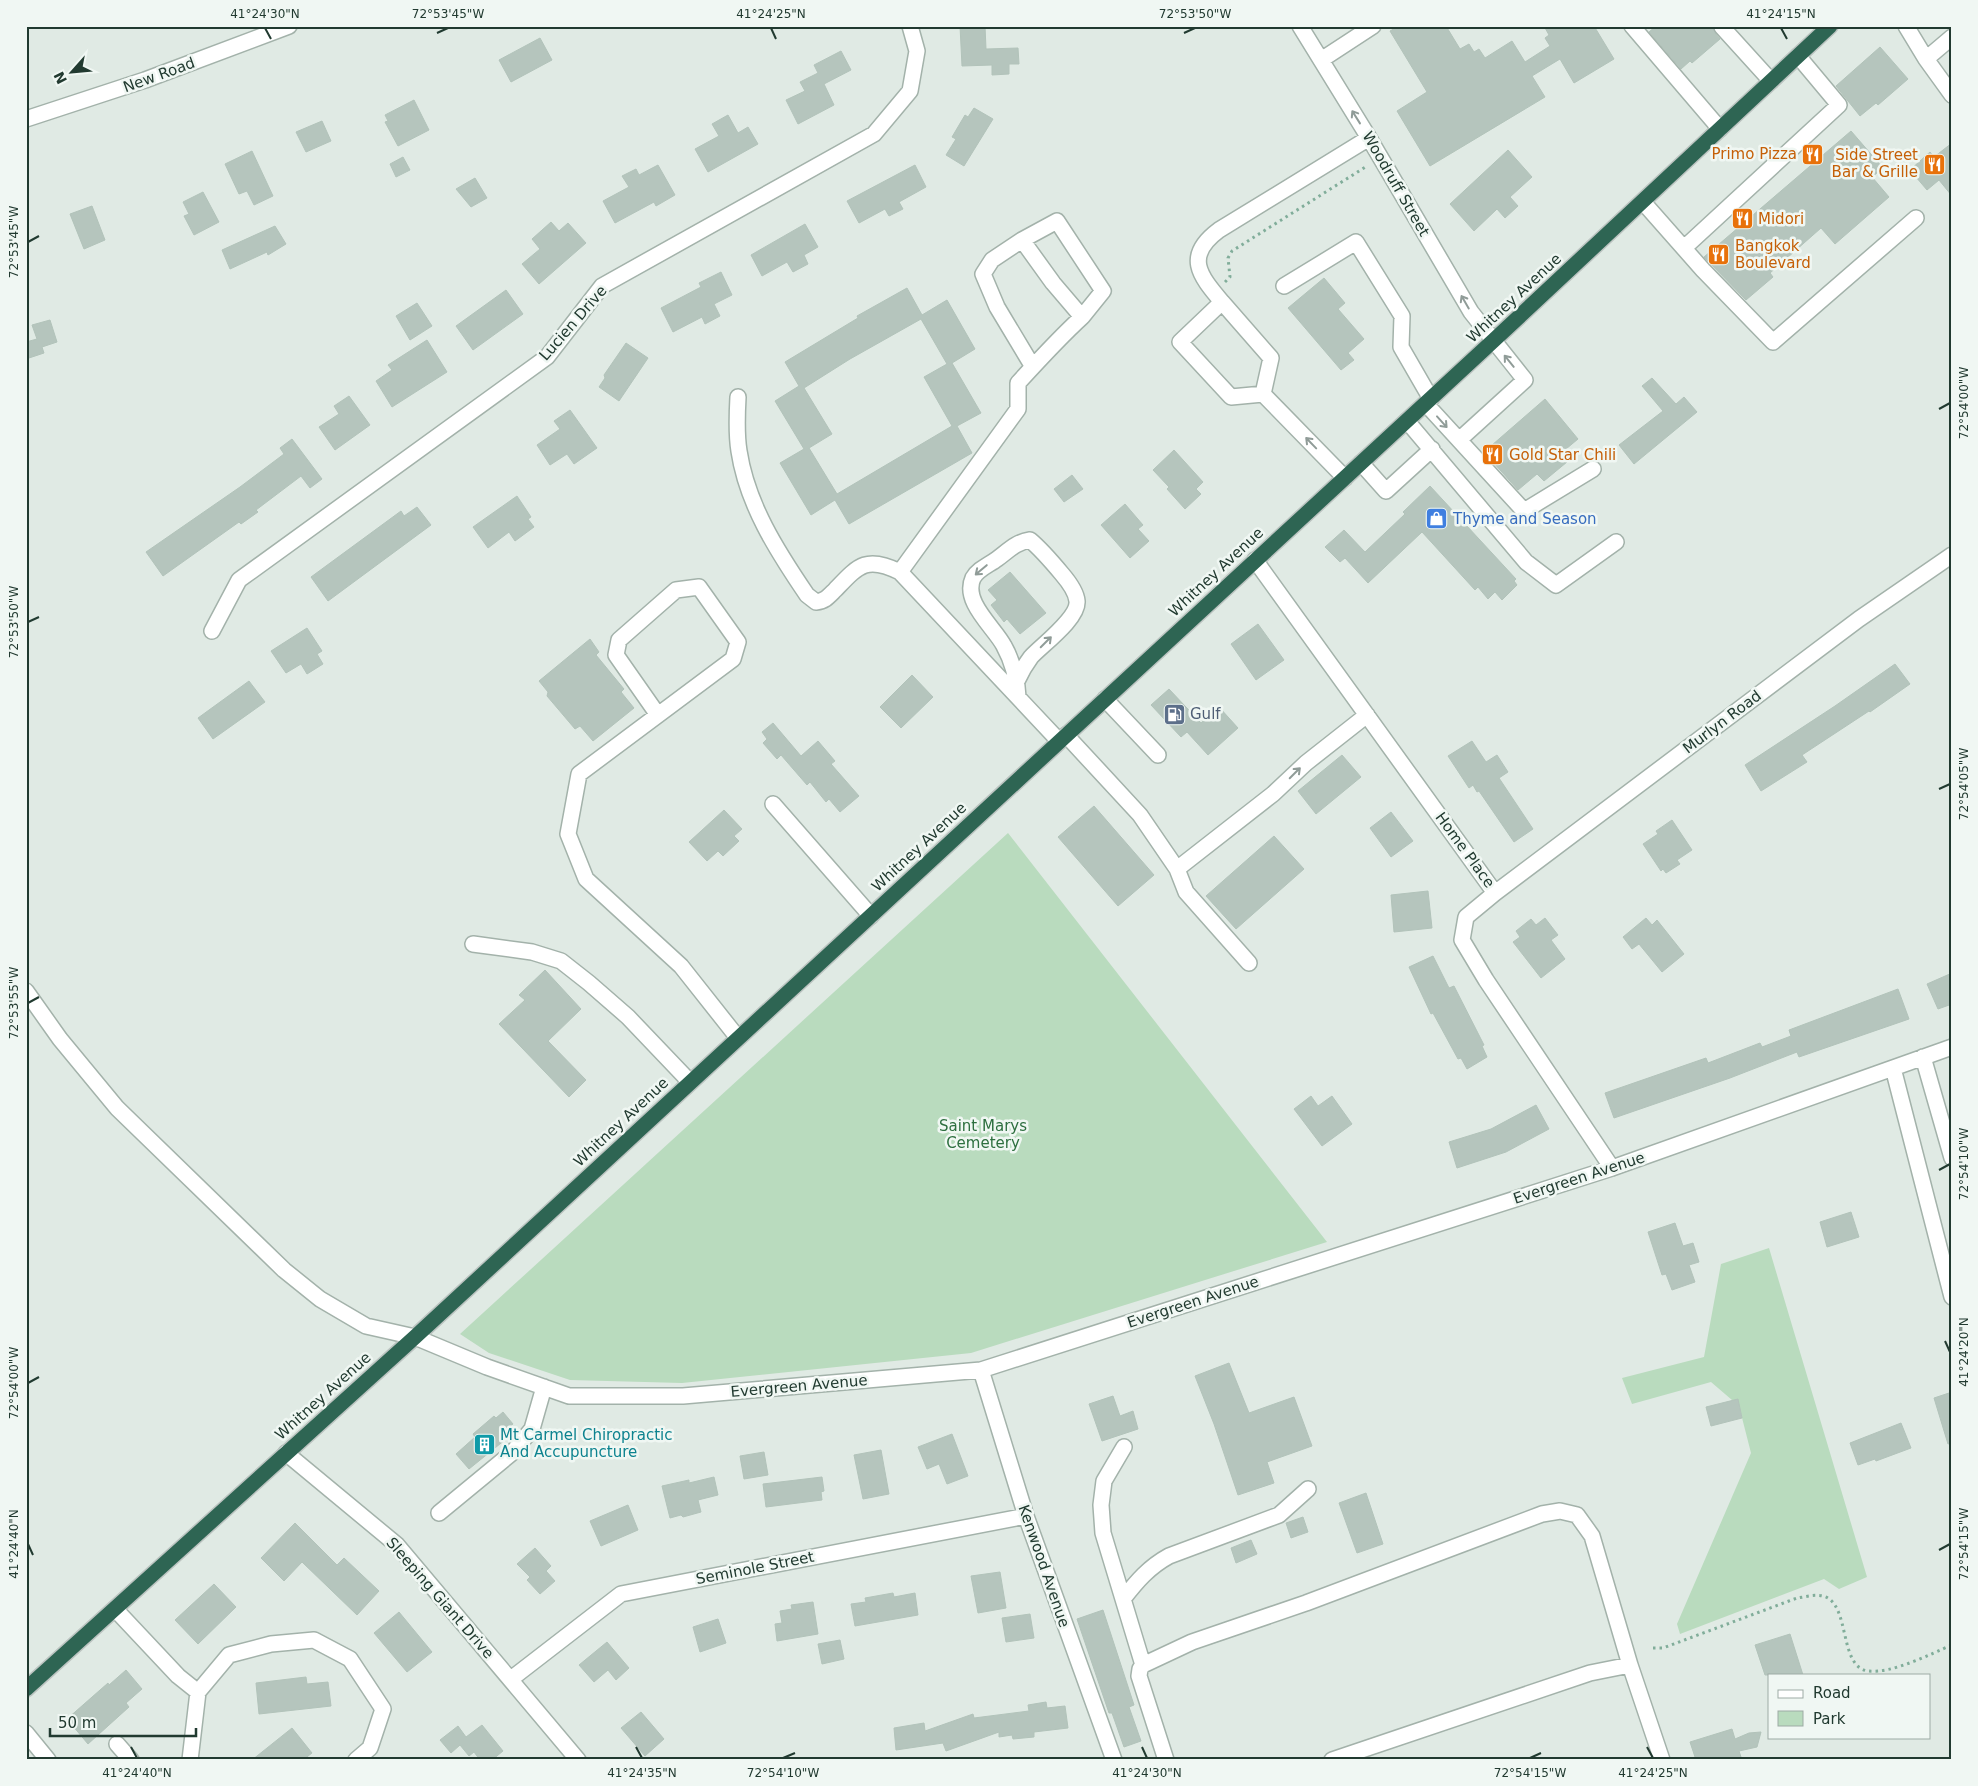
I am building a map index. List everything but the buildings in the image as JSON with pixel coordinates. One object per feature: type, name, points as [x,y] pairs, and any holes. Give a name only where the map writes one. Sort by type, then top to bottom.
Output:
[{"type":"highway","name":"Whitney Avenue","points":[[28,1685],[115,1609],[415,1337],[1429,401],[1828,27]]},
{"type":"street","name":"New Road","points":[[26,119],[145,80],[289,26]]},
{"type":"street","name":"Lucien Drive","points":[[212,631],[239,580],[547,357],[602,286],[874,134],[910,91],[917,51],[910,26]]},
{"type":"street","name":"Woodruff Street","points":[[1300,26],[1369,138],[1471,312],[1525,380],[1459,440]]},
{"type":"street","points":[[1321,60],[1373,26]]},
{"type":"street","points":[[1632,26],[1720,129]]},
{"type":"street","points":[[1906,26],[1926,59],[1952,95]]},
{"type":"street","points":[[1722,28],[1771,81]]},
{"type":"street","points":[[1926,59],[1952,37]]},
{"type":"street","points":[[1684,248],[1839,105],[1798,56]]},
{"type":"street","points":[[1262,394],[1271,358],[1203,279],[1200,271],[1199,251],[1205,240],[1218,230],[1369,138]]},
{"type":"street","points":[[1643,202],[1773,342],[1916,218]]},
{"type":"street","points":[[900,572],[1018,409],[1018,383],[1033,367],[1058,339],[1082,317],[1103,291],[1057,221],[1022,240],[992,260],[983,274],[997,307],[1033,367]]},
{"type":"street","points":[[1022,240],[1053,283],[1082,317]]},
{"type":"street","points":[[1284,286],[1356,242],[1402,316],[1401,347],[1429,401],[1459,440],[1524,511],[1593,469]]},
{"type":"street","points":[[1218,297],[1180,342],[1231,397],[1262,394]]},
{"type":"street","points":[[1262,394],[1345,478]]},
{"type":"street","points":[[738,397],[739,451],[750,495],[768,534],[807,595],[816,602],[824,601],[856,568],[874,563],[891,567],[900,572],[1018,697],[1063,738],[1140,814],[1177,869],[1186,892],[1249,963]]},
{"type":"street","points":[[1407,421],[1526,562],[1556,585],[1616,542]]},
{"type":"street","points":[[1361,463],[1386,491],[1432,450]]},
{"type":"street","points":[[1017,681],[1022,669],[1076,609],[1077,601],[1069,583],[1030,540],[1020,541],[983,568],[974,576],[971,584],[974,601],[988,624],[1003,642],[1011,660],[1017,681],[1018,697]]},
{"type":"street","name":"Murlyn Road","points":[[1495,893],[1859,620],[1952,555]]},
{"type":"street","name":"Home Place","points":[[1255,560],[1495,893],[1466,916],[1462,940],[1486,980],[1612,1168]]},
{"type":"street","points":[[658,715],[616,656],[619,640],[676,590],[698,587],[738,642],[733,659],[579,774],[568,834],[586,879],[681,966],[738,1038]]},
{"type":"street","points":[[1105,699],[1158,754]]},
{"type":"street","points":[[1177,869],[1259,805],[1306,763],[1367,716]]},
{"type":"street","points":[[772,804],[870,916]]},
{"type":"street","points":[[473,944],[532,952],[561,961],[628,1018],[690,1082]]},
{"type":"street","name":"Evergreen Avenue","points":[[26,991],[60,1039],[117,1108],[284,1270],[320,1299],[366,1326],[415,1337],[487,1367],[569,1396],[683,1396],[981,1370],[1612,1168],[1952,1047]]},
{"type":"street","points":[[1923,1057],[1952,1158]]},
{"type":"street","points":[[1893,1068],[1952,1297]]},
{"type":"street","name":"Kenwood Avenue","points":[[981,1370],[1026,1516],[1114,1760]]},
{"type":"street","points":[[439,1513],[514,1452],[532,1429],[544,1387]]},
{"type":"street","points":[[1124,1447],[1104,1481],[1101,1505],[1103,1533],[1143,1664]]},
{"type":"street","name":"Sleeping Giant Drive","points":[[286,1453],[397,1545],[578,1760]]},
{"type":"street","points":[[1123,1599],[1143,1574],[1157,1563],[1169,1556],[1279,1515],[1308,1489]]},
{"type":"street","points":[[1166,1760],[1139,1676],[1143,1664],[1192,1642],[1306,1603],[1542,1514],[1560,1511],[1577,1515],[1592,1536],[1630,1665],[1662,1760]]},
{"type":"street","name":"Seminole Street","points":[[511,1679],[621,1594],[1026,1516]]},
{"type":"street","points":[[115,1609],[178,1676],[198,1692]]},
{"type":"street","points":[[190,1760],[198,1692],[229,1655],[271,1644],[314,1640],[350,1659],[383,1709],[370,1748],[356,1760]]},
{"type":"street","points":[[1332,1760],[1590,1674],[1630,1665]]},
{"type":"street","points":[[26,1733],[48,1760]]},
{"type":"street","points":[[117,1744],[131,1760]]},
{"type":"path","points":[[1218,297],[1230,276],[1228,258],[1232,251],[1367,166]]},
{"type":"path","points":[[1653,1648],[1663,1648],[1797,1598],[1814,1595],[1825,1597],[1834,1604],[1855,1664],[1866,1671],[1881,1671],[1898,1666],[1952,1645]]},
{"type":"green space","name":"Saint Marys Cemetery","points":[[1008,833],[1327,1242],[971,1353],[682,1383],[570,1380],[489,1353],[460,1334]]},
{"type":"green space","points":[[1769,1248],[1867,1577],[1839,1589],[1824,1579],[1680,1634],[1677,1624],[1751,1453],[1739,1406],[1711,1382],[1632,1404],[1622,1378],[1704,1357],[1721,1264]]},
{"type":"place","name":"Primo Pizza","points":[[1813,154]]},
{"type":"place","name":"Side Street Bar & Grille","points":[[1934,164]]},
{"type":"place","name":"Midori","points":[[1742,219]]},
{"type":"place","name":"Bangkok Boulevard","points":[[1719,255]]},
{"type":"place","name":"Gold Star Chili","points":[[1493,455]]},
{"type":"place","name":"Thyme and Season","points":[[1437,519]]},
{"type":"place","name":"Gulf","points":[[1174,714]]},
{"type":"place","name":"Mt Carmel Chiropractic And Accupuncture","points":[[484,1444]]}]
